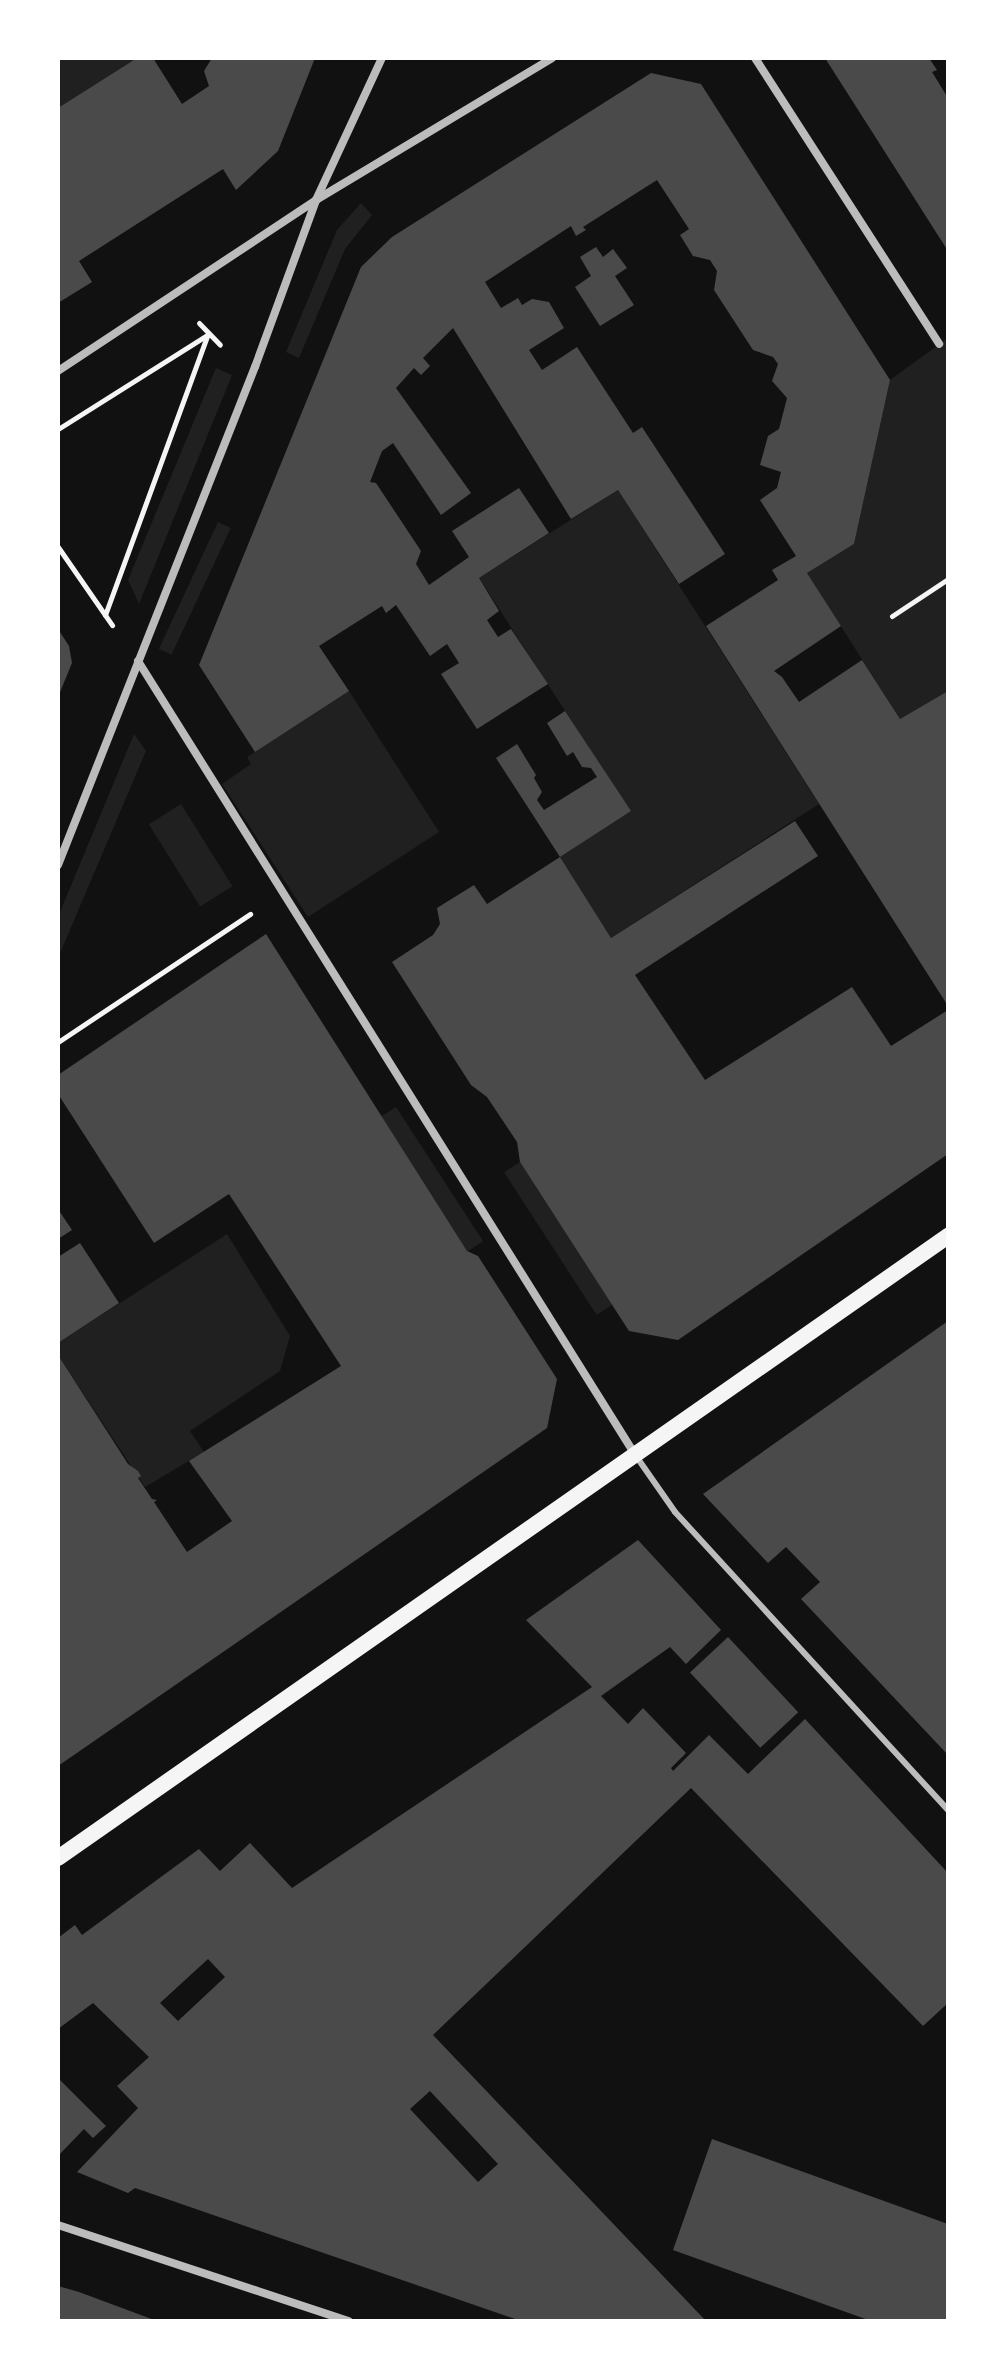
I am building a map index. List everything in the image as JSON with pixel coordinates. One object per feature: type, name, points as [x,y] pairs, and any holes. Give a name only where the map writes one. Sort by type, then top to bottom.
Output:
[{"type":"main road","points":[[58,1858],[948,1236]]},
{"type":"street","points":[[58,865],[255,367],[316,200],[382,58]]},
{"type":"street","points":[[58,371],[316,200],[552,58]]},
{"type":"street","points":[[755,58],[939,344]]},
{"type":"street","points":[[138,661],[634,1453]]},
{"type":"street","points":[[58,2225],[349,2321]]},
{"type":"lane","points":[[634,1453],[675,1512],[948,1810]]},
{"type":"path","points":[[191,313],[228,352]]},
{"type":"path","points":[[105,615],[208,334]]},
{"type":"path","points":[[58,429],[208,334]]},
{"type":"path","points":[[58,547],[138,661]]},
{"type":"path","points":[[892,616],[948,579]]},
{"type":"path","points":[[58,1042],[282,892]]},
{"type":"shaded area","points":[[58,58],[137,58],[58,108]]},
{"type":"shaded area","points":[[361,203],[372,215],[345,249],[299,358],[286,352],[337,230]]},
{"type":"shaded area","points":[[948,338],[948,691],[900,719],[807,573],[854,544],[890,380]]},
{"type":"shaded area","points":[[216,368],[232,375],[139,604],[128,580]]},
{"type":"shaded area","points":[[618,490],[819,804],[611,938],[560,857],[630,811],[479,578]]},
{"type":"shaded area","points":[[218,522],[231,528],[172,655],[159,649]]},
{"type":"shaded area","points":[[349,691],[439,832],[308,917],[222,784],[251,764],[247,757]]},
{"type":"shaded area","points":[[134,734],[146,751],[58,958],[58,917]]},
{"type":"shaded area","points":[[181,804],[232,886],[200,906],[149,824]]},
{"type":"shaded area","points":[[396,1107],[483,1241],[467,1252],[380,1117]]},
{"type":"shaded area","points":[[520,1162],[613,1305],[597,1315],[504,1172]]},
{"type":"shaded area","points":[[227,1234],[290,1336],[280,1371],[190,1431],[204,1452],[145,1487],[58,1355],[58,1343]]},
{"type":"building","points":[[137,58],[153,58],[182,104],[209,86],[204,71],[212,58],[315,58],[278,151],[236,190],[223,169],[79,261],[92,282],[58,303],[58,108]]},
{"type":"building","points":[[825,58],[929,58],[937,70],[932,72],[948,98],[948,251]]},
{"type":"building","points":[[651,73],[701,84],[890,380],[854,544],[807,573],[841,626],[774,671],[782,677],[799,702],[862,660],[900,719],[948,691],[948,1006],[706,626],[778,580],[772,570],[796,556],[760,500],[777,488],[781,472],[760,465],[768,436],[779,429],[787,398],[772,381],[778,364],[773,357],[753,350],[714,290],[717,271],[710,260],[693,256],[680,235],[689,229],[657,180],[583,227],[586,230],[576,236],[571,226],[485,282],[501,308],[518,298],[522,305],[532,299],[549,302],[564,328],[529,350],[542,370],[577,347],[633,433],[642,427],[725,554],[679,584],[618,490],[571,519],[453,328],[423,358],[430,366],[421,375],[414,368],[396,388],[471,493],[441,515],[393,443],[382,451],[370,482],[376,483],[421,551],[416,564],[429,585],[469,557],[452,531],[519,488],[549,533],[479,578],[499,611],[487,620],[498,637],[511,629],[548,684],[477,729],[441,674],[459,663],[447,644],[430,656],[396,605],[386,613],[382,606],[319,646],[349,691],[255,752],[199,665],[361,267],[392,237]]},
{"type":"building","points":[[596,247],[603,257],[613,249],[627,268],[615,276],[634,305],[600,326],[575,287],[591,276],[580,257]]},
{"type":"building","points":[[58,629],[69,646],[72,663],[58,697]]},
{"type":"building","points":[[565,711],[631,811],[560,857],[496,758],[517,744],[536,775],[534,778],[542,792],[537,800],[544,810],[597,777],[591,768],[582,767],[573,752],[567,756],[547,723]]},
{"type":"building","points":[[795,821],[818,856],[635,975],[705,1080],[852,987],[891,1046],[948,1010],[948,1154],[678,1340],[629,1331],[520,1162],[517,1142],[487,1097],[471,1085],[392,962],[433,935],[440,924],[437,908],[474,885],[487,904],[560,857],[611,938]]},
{"type":"building","points":[[266,934],[467,1251],[478,1256],[557,1379],[547,1428],[58,1766],[58,1355],[128,1464],[138,1471],[141,1476],[138,1478],[152,1499],[157,1500],[154,1502],[187,1552],[232,1521],[189,1461],[341,1366],[229,1194],[154,1243],[58,1094],[58,1075]]},
{"type":"building","points":[[58,1209],[72,1230],[58,1239]]},
{"type":"building","points":[[80,1243],[119,1303],[58,1343],[58,1257]]},
{"type":"building","points":[[948,1321],[948,1755],[801,1599],[820,1582],[786,1547],[768,1563],[703,1494]]},
{"type":"building","points":[[638,1540],[721,1630],[686,1664],[670,1647],[601,1696],[628,1724],[643,1708],[686,1753],[671,1768],[673,1771],[709,1735],[748,1774],[805,1719],[948,1873],[948,2003],[923,2026],[691,1788],[433,2035],[706,2321],[521,2321],[135,2188],[128,2193],[77,2172],[138,2108],[117,2086],[149,2057],[93,2003],[58,2029],[58,1938],[75,1925],[82,1935],[199,1849],[220,1871],[250,1843],[292,1888],[592,1687],[526,1620]],"holes":[[[208,1959],[225,1977],[178,2021],[160,2003]],[[430,2091],[498,2164],[478,2182],[410,2109]]]},
{"type":"building","points":[[728,1637],[798,1712],[760,1748],[690,1672]]},
{"type":"building","points":[[58,2078],[106,2126],[93,2138],[84,2129],[58,2156]]},
{"type":"building","points":[[712,2139],[948,2224],[948,2321],[871,2321],[673,2250]]},
{"type":"building","points":[[58,2286],[79,2292],[157,2321],[58,2321]]}]
